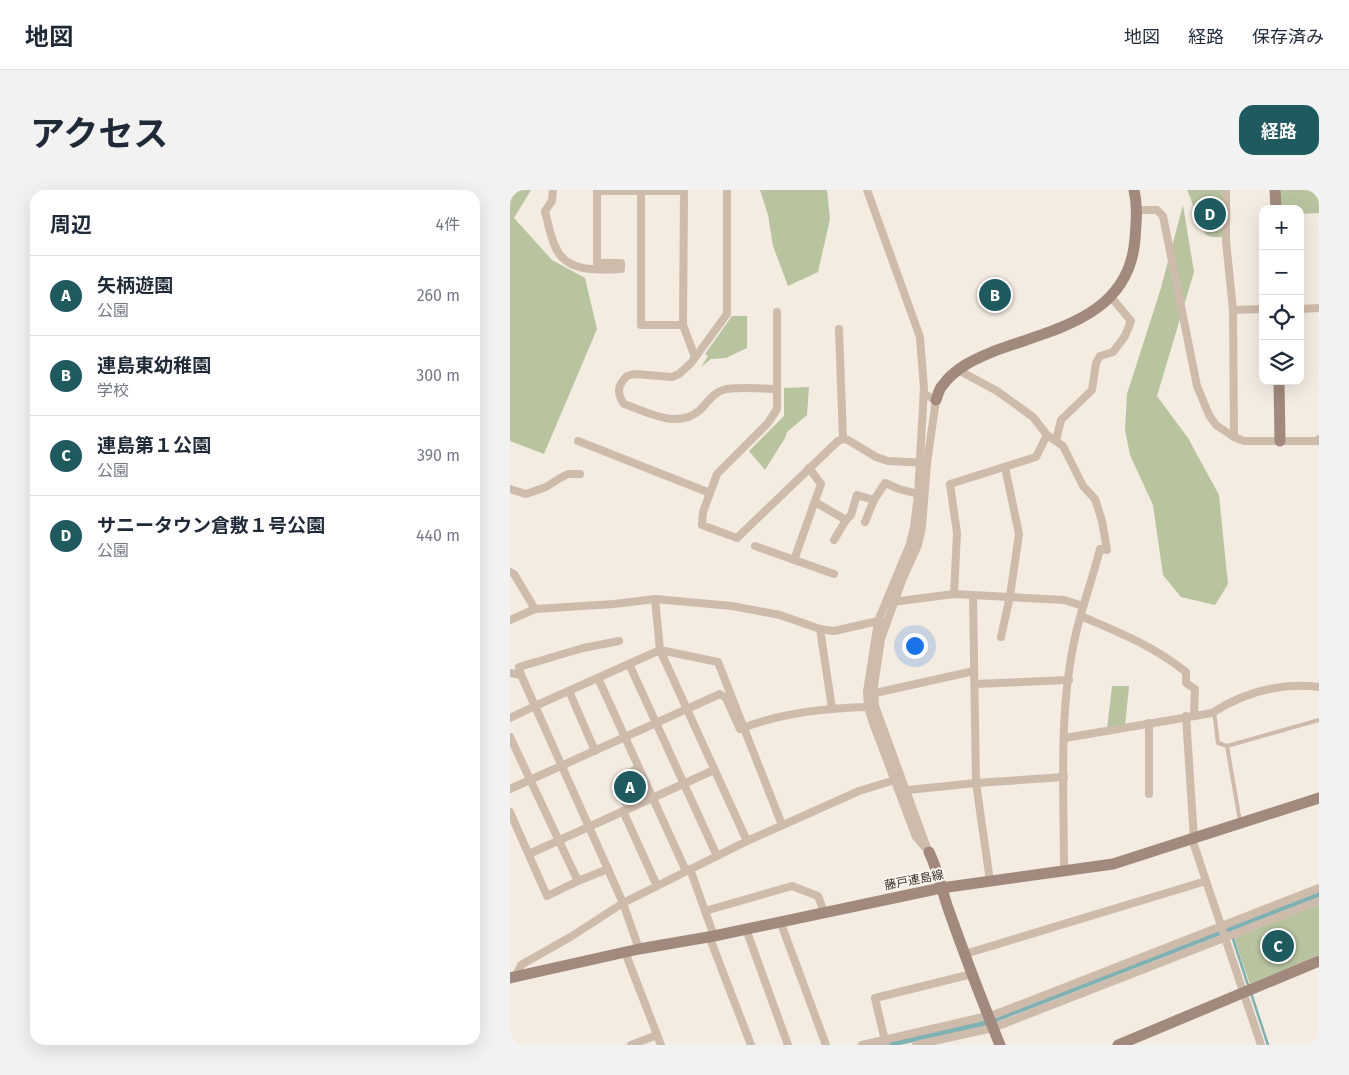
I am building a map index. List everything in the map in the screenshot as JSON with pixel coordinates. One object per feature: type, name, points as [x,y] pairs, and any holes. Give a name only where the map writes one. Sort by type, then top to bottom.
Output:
[{"type":"main road","points":[[936,400],[942,386],[966,363],[1066,327],[1089,314],[1111,297],[1121,286],[1134,253],[1137,210],[1134,190]]},
{"type":"main road","points":[[1275,190],[1276,205]]},
{"type":"main road","points":[[1279,385],[1280,441]]},
{"type":"main road","name":"藤戸連島線","points":[[513,977],[639,949],[746,929],[941,888],[1113,864],[1319,798]]},
{"type":"main road","points":[[929,852],[964,954],[1000,1045]]},
{"type":"main road","points":[[1118,1045],[1319,961]]},
{"type":"street","points":[[553,190],[552,200],[545,211],[555,248],[570,264],[589,270],[621,269],[621,263],[597,263],[597,191],[684,190],[682,325],[695,357]]},
{"type":"street","points":[[727,190],[727,314],[686,369],[672,377],[634,374],[627,376],[619,387],[620,398],[624,404],[668,420],[686,419],[693,415],[716,392],[725,389],[777,389]]},
{"type":"street","points":[[867,190],[920,337],[924,394],[922,527],[918,544],[890,603],[878,620],[868,679],[901,785]]},
{"type":"street","points":[[1226,190],[1226,240],[1233,310],[1234,437]]},
{"type":"street","points":[[641,191],[640,325],[682,325]]},
{"type":"street","points":[[1137,210],[1157,210],[1163,216],[1197,386],[1209,415],[1216,425],[1244,441],[1317,441],[1319,439]]},
{"type":"street","points":[[1056,440],[1062,420],[1092,390],[1096,363],[1100,356],[1113,352],[1125,336],[1132,321],[1111,297]]},
{"type":"street","points":[[1304,308],[1319,308]]},
{"type":"street","points":[[1233,310],[1259,309]]},
{"type":"street","points":[[778,312],[777,409],[768,423],[717,474],[702,512],[702,525],[737,538],[838,441],[843,439],[848,440],[876,457],[888,461],[923,463]]},
{"type":"street","points":[[839,329],[843,439]]},
{"type":"street","points":[[958,370],[997,391],[1033,417],[1047,435],[1063,446],[1083,486],[1095,499],[1102,521],[1107,550],[1100,549],[1083,606],[1076,633],[1066,703],[1064,872]]},
{"type":"street","points":[[923,463],[936,400],[924,394]]},
{"type":"street","points":[[954,594],[957,532],[950,484],[1036,457],[1047,435]]},
{"type":"street","points":[[578,441],[710,493]]},
{"type":"street","points":[[1001,637],[1010,596],[1018,534],[1005,467]]},
{"type":"street","points":[[794,560],[821,484],[810,468]]},
{"type":"street","points":[[510,488],[526,494],[546,487],[568,474],[580,474]]},
{"type":"street","points":[[865,522],[874,500],[885,483],[922,495]]},
{"type":"street","points":[[834,540],[851,515],[857,496],[874,500]]},
{"type":"street","points":[[815,502],[846,520]]},
{"type":"street","points":[[755,546],[834,574]]},
{"type":"street","points":[[510,572],[514,574],[535,609]]},
{"type":"street","points":[[890,603],[954,594],[1064,600],[1083,606]]},
{"type":"street","points":[[973,596],[976,783],[990,882]]},
{"type":"street","points":[[510,620],[535,609],[614,604],[655,599],[732,606],[780,615],[820,629],[834,630],[878,620],[887,623]]},
{"type":"street","points":[[655,599],[660,650],[746,841]]},
{"type":"street","points":[[890,603],[872,696],[868,707],[929,852]]},
{"type":"street","points":[[1081,616],[1138,640],[1166,656],[1186,672],[1186,683],[1195,689],[1190,716],[1193,839],[1206,881],[1248,990],[1261,1045]]},
{"type":"street","points":[[820,629],[832,708]]},
{"type":"street","points":[[619,640],[583,648],[519,667],[623,904],[639,949]]},
{"type":"street","points":[[510,718],[660,650],[718,662],[782,825]]},
{"type":"street","points":[[629,664],[716,856]]},
{"type":"street","points":[[872,696],[974,671]]},
{"type":"street","points":[[510,673],[521,675]]},
{"type":"street","points":[[598,678],[705,910],[711,936],[751,1045]]},
{"type":"street","points":[[974,684],[1069,680]]},
{"type":"street","points":[[1065,738],[1214,711],[1232,700],[1252,693],[1286,687],[1319,688]]},
{"type":"street","points":[[568,691],[594,751]]},
{"type":"street","points":[[510,789],[720,694],[726,698],[740,729],[779,717],[832,708],[868,707]]},
{"type":"street","points":[[1149,723],[1149,794]]},
{"type":"street","points":[[510,737],[578,881]]},
{"type":"street","points":[[529,854],[714,770]]},
{"type":"street","points":[[513,977],[521,965],[623,904],[746,841],[859,791],[901,785],[976,783],[1064,777]]},
{"type":"street","points":[[623,811],[657,886]]},
{"type":"street","points":[[510,812],[547,896],[608,869]]},
{"type":"street","points":[[964,954],[1206,881]]},
{"type":"street","points":[[705,910],[792,886],[818,896],[824,912]]},
{"type":"street","points":[[862,1045],[990,1021],[1226,933],[1319,888]]},
{"type":"street","points":[[916,1045],[990,1021],[1226,933],[1319,901]]},
{"type":"street","points":[[780,922],[826,1045]]},
{"type":"street","points":[[746,929],[788,1045]]},
{"type":"street","points":[[625,952],[661,1045]]},
{"type":"street","points":[[885,1042],[875,998],[972,974]]},
{"type":"street","points":[[631,1045],[657,1035]]},
{"type":"lane","points":[[1214,711],[1218,743],[1227,746],[1319,720]]},
{"type":"lane","points":[[1227,746],[1241,824]]},
{"type":"green space","points":[[510,190],[531,190],[514,218],[552,260],[585,278],[597,329],[544,454],[510,441]]},
{"type":"green space","points":[[760,190],[827,190],[830,219],[818,272],[788,286],[773,246],[768,215]]},
{"type":"green space","points":[[1187,190],[1223,190],[1223,237],[1211,237],[1205,233]]},
{"type":"green space","points":[[1279,190],[1319,190],[1319,213],[1304,214],[1304,205],[1279,205]]},
{"type":"green space","points":[[1183,205],[1194,272],[1157,396],[1188,438],[1219,495],[1228,584],[1215,605],[1181,597],[1163,575],[1153,505],[1130,455],[1125,430],[1127,394],[1161,288]]},
{"type":"green space","points":[[732,316],[747,316],[747,348],[726,358],[711,359],[701,367],[708,356],[705,354]]},
{"type":"green space","points":[[809,387],[807,415],[787,432],[765,470],[749,451],[784,416],[784,388]]},
{"type":"green space","points":[[1112,686],[1129,686],[1125,726],[1107,729]]},
{"type":"green space","points":[[636,765],[648,792],[647,796],[623,806],[612,783],[624,777],[622,772]]},
{"type":"green space","points":[[1319,904],[1319,955],[1250,984],[1234,938]]},
{"type":"water","points":[[1319,892],[1319,897],[986,1026],[900,1045],[871,1045],[996,1017]]},
{"type":"waterway","points":[[1232,936],[1249,988]]},
{"type":"waterway","points":[[1251,993],[1268,1045]]},
{"type":"place","name":"サニータウン倉敷１号公園","points":[[1210,214]]},
{"type":"place","name":"連島東幼稚園","points":[[995,295]]},
{"type":"place","name":"矢柄遊園","points":[[630,787]]},
{"type":"place","name":"連島第１公園","points":[[1278,946]]}]
